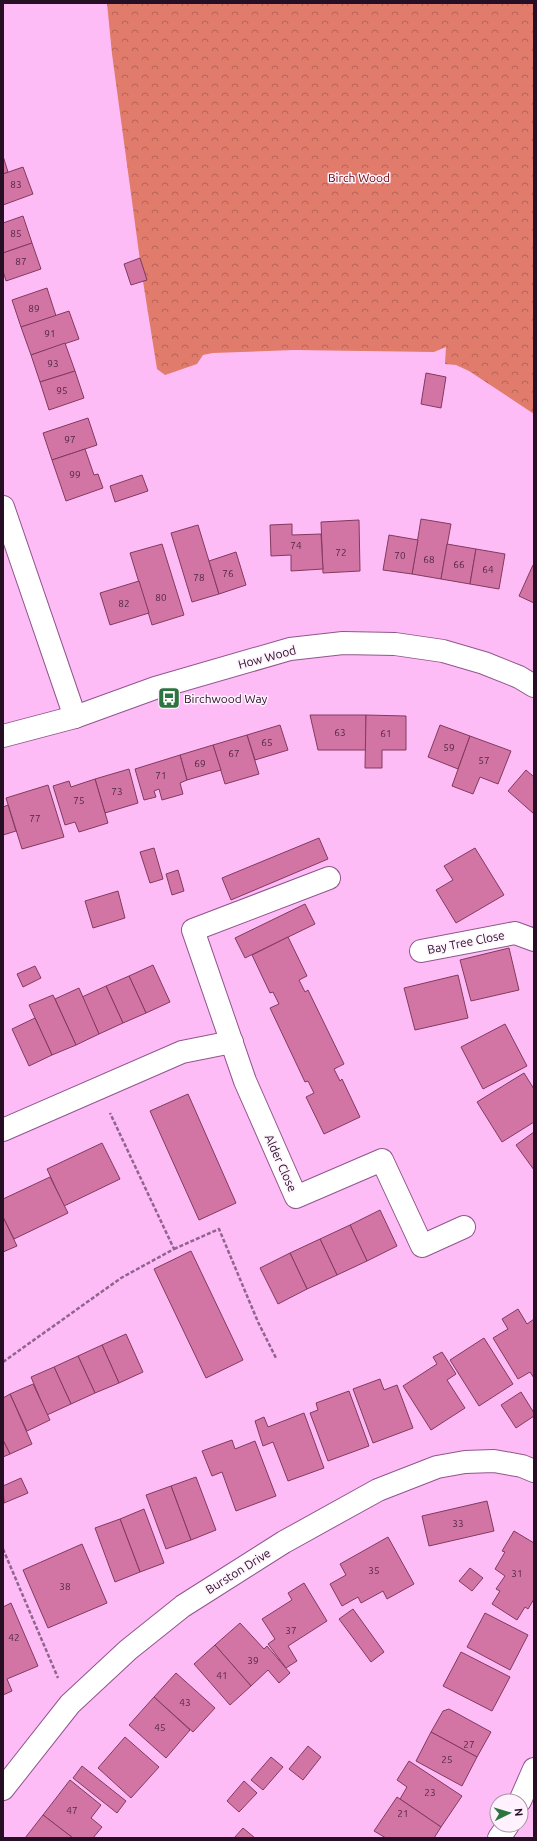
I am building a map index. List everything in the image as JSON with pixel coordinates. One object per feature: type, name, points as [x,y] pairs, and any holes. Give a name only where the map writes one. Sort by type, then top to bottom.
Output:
[{"type":"street","points":[[3,507],[75,717]]},
{"type":"street","name":"How Wood","points":[[3,736],[75,717],[155,688],[290,649],[343,643],[394,644],[443,651],[484,663],[519,677],[534,686]]},
{"type":"street","name":"Alder Close","points":[[329,878],[193,930],[245,1081],[296,1197],[382,1160],[422,1246],[464,1227]]},
{"type":"street","name":"Bay Tree Close","points":[[421,951],[515,933],[534,940]]},
{"type":"street","points":[[3,1130],[182,1052],[232,1042]]},
{"type":"street","name":"Burston Drive","points":[[3,1789],[70,1704],[128,1650],[183,1606],[284,1542],[378,1490],[437,1467],[465,1462],[494,1461],[522,1466],[534,1471]]},
{"type":"street","points":[[524,1793],[534,1769]]},
{"type":"path","points":[[99,1089],[174,1249]]},
{"type":"path","points":[[3,1362],[121,1278],[174,1249],[219,1229],[258,1322],[276,1358]]},
{"type":"path","points":[[3,1549],[70,1704]]},
{"type":"green space","name":"Birch Wood","points":[[107,3],[534,3],[534,414],[469,371],[456,365],[445,364],[446,347],[434,352],[294,350],[213,353],[203,355],[197,364],[165,375],[157,369],[142,275],[112,54]]},
{"type":"building","points":[[3,156],[8,172],[3,174]]},
{"type":"building","points":[[23,167],[33,194],[3,205],[3,174]]},
{"type":"building","points":[[23,216],[32,243],[3,253],[3,223]]},
{"type":"building","points":[[32,243],[41,269],[6,281],[3,271],[3,253]]},
{"type":"building","points":[[140,258],[147,280],[131,285],[124,264]]},
{"type":"building","points":[[47,288],[56,316],[21,327],[12,300]]},
{"type":"building","points":[[69,311],[79,339],[31,355],[21,327]]},
{"type":"building","points":[[65,343],[75,371],[40,382],[31,355]]},
{"type":"building","points":[[75,371],[84,398],[49,410],[40,382]]},
{"type":"building","points":[[426,373],[446,377],[441,408],[421,404]]},
{"type":"building","points":[[88,418],[97,445],[52,460],[43,433]]},
{"type":"building","points":[[85,449],[94,475],[98,474],[103,488],[66,501],[52,460]]},
{"type":"building","points":[[142,475],[148,491],[115,502],[110,486]]},
{"type":"building","points":[[421,519],[451,524],[441,579],[412,574]]},
{"type":"building","points":[[359,520],[360,571],[323,573],[321,522]]},
{"type":"building","points":[[292,524],[292,535],[321,534],[323,569],[291,571],[291,555],[271,556],[270,525]]},
{"type":"building","points":[[198,525],[219,594],[192,602],[171,533]]},
{"type":"building","points":[[389,535],[418,540],[412,574],[383,570]]},
{"type":"building","points":[[162,544],[184,615],[152,625],[130,553]]},
{"type":"building","points":[[447,544],[476,549],[470,584],[441,579]]},
{"type":"building","points":[[476,549],[505,554],[499,589],[470,584]]},
{"type":"building","points":[[236,552],[246,585],[219,594],[209,561]]},
{"type":"building","points":[[534,565],[534,603],[519,596]]},
{"type":"building","points":[[139,581],[149,613],[110,625],[100,593]]},
{"type":"building","points":[[310,715],[366,715],[366,750],[318,750]]},
{"type":"building","points":[[366,715],[406,716],[406,750],[382,750],[382,768],[365,768]]},
{"type":"building","points":[[280,725],[288,750],[255,760],[247,735]]},
{"type":"building","points":[[440,725],[470,736],[458,769],[428,757]]},
{"type":"building","points":[[247,735],[259,774],[225,784],[213,745]]},
{"type":"building","points":[[470,736],[511,751],[498,784],[480,777],[473,794],[452,786]]},
{"type":"building","points":[[213,745],[221,770],[187,780],[180,755]]},
{"type":"building","points":[[180,755],[187,780],[180,783],[183,794],[162,800],[159,789],[154,791],[156,797],[144,800],[135,769]]},
{"type":"building","points":[[129,769],[138,803],[105,813],[95,779]]},
{"type":"building","points":[[526,770],[534,777],[534,814],[508,791]]},
{"type":"building","points":[[95,779],[108,823],[79,832],[75,822],[65,825],[53,786],[69,781],[71,787]]},
{"type":"building","points":[[48,785],[64,837],[22,849],[6,798]]},
{"type":"building","points":[[8,805],[16,831],[3,835],[3,807]]},
{"type":"building","points":[[319,838],[328,859],[231,900],[222,878]]},
{"type":"building","points":[[154,848],[163,879],[150,883],[140,852]]},
{"type":"building","points":[[475,848],[504,895],[456,923],[436,890],[453,880],[444,866]]},
{"type":"building","points":[[178,870],[184,891],[172,895],[166,874]]},
{"type":"building","points":[[118,891],[125,918],[93,928],[85,901]]},
{"type":"building","points":[[305,904],[315,924],[245,958],[235,938]]},
{"type":"building","points":[[288,937],[307,976],[299,980],[305,992],[308,990],[344,1064],[334,1069],[340,1081],[342,1079],[360,1117],[324,1134],[306,1097],[314,1093],[308,1081],[305,1082],[270,1008],[279,1004],[273,992],[270,993],[252,955]]},
{"type":"building","points":[[509,948],[519,990],[471,1001],[460,960]]},
{"type":"building","points":[[153,965],[170,1002],[146,1013],[129,976]]},
{"type":"building","points":[[35,966],[41,978],[23,987],[17,974]]},
{"type":"building","points":[[458,975],[468,1018],[415,1030],[404,988]]},
{"type":"building","points":[[129,976],[146,1013],[123,1023],[106,986]]},
{"type":"building","points":[[106,986],[123,1023],[99,1034],[82,997]]},
{"type":"building","points":[[79,988],[99,1034],[76,1045],[55,999]]},
{"type":"building","points":[[53,995],[76,1045],[52,1055],[29,1005]]},
{"type":"building","points":[[35,1018],[52,1055],[29,1066],[12,1029]]},
{"type":"building","points":[[505,1024],[527,1066],[483,1089],[461,1047]]},
{"type":"building","points":[[524,1073],[534,1089],[534,1122],[502,1142],[477,1102]]},
{"type":"building","points":[[188,1094],[236,1203],[199,1220],[150,1111]]},
{"type":"building","points":[[534,1132],[534,1170],[516,1145]]},
{"type":"building","points":[[102,1143],[120,1179],[64,1206],[47,1169]]},
{"type":"building","points":[[50,1177],[68,1213],[14,1239],[3,1217],[3,1199]]},
{"type":"building","points":[[380,1210],[397,1246],[367,1261],[350,1225]]},
{"type":"building","points":[[3,1217],[17,1246],[3,1252]]},
{"type":"building","points":[[350,1225],[367,1261],[337,1275],[320,1239]]},
{"type":"building","points":[[320,1239],[337,1275],[307,1289],[290,1253]]},
{"type":"building","points":[[191,1251],[243,1360],[206,1378],[154,1269]]},
{"type":"building","points":[[290,1253],[307,1289],[278,1304],[260,1268]]},
{"type":"building","points":[[518,1309],[527,1324],[534,1319],[534,1378],[530,1372],[518,1379],[493,1338],[508,1329],[502,1319]]},
{"type":"building","points":[[126,1334],[143,1372],[119,1383],[102,1345]]},
{"type":"building","points":[[484,1338],[513,1384],[479,1406],[450,1360]]},
{"type":"building","points":[[102,1345],[119,1383],[95,1393],[78,1356]]},
{"type":"building","points":[[442,1352],[456,1374],[447,1380],[465,1408],[431,1430],[403,1386],[437,1364],[433,1357]]},
{"type":"building","points":[[78,1356],[95,1393],[71,1404],[54,1367]]},
{"type":"building","points":[[54,1367],[71,1404],[47,1415],[31,1377]]},
{"type":"building","points":[[380,1379],[384,1390],[397,1385],[413,1428],[373,1443],[353,1389]]},
{"type":"building","points":[[33,1384],[50,1420],[27,1431],[10,1394]]},
{"type":"building","points":[[349,1391],[369,1446],[328,1461],[310,1413],[318,1410],[316,1403]]},
{"type":"building","points":[[521,1392],[534,1413],[534,1416],[516,1428],[501,1405]]},
{"type":"building","points":[[10,1394],[32,1444],[10,1454],[3,1440],[3,1398]]},
{"type":"building","points":[[304,1413],[324,1468],[288,1481],[273,1442],[263,1446],[255,1421],[264,1417],[268,1427]]},
{"type":"building","points":[[3,1440],[10,1454],[3,1457]]},
{"type":"building","points":[[232,1440],[235,1449],[255,1441],[276,1496],[236,1511],[222,1472],[212,1476],[202,1451]]},
{"type":"building","points":[[196,1477],[216,1530],[191,1540],[171,1486]]},
{"type":"building","points":[[21,1478],[28,1493],[4,1503],[3,1486]]},
{"type":"building","points":[[171,1486],[191,1540],[166,1549],[146,1495]]},
{"type":"building","points":[[487,1501],[494,1531],[429,1546],[422,1516]]},
{"type":"building","points":[[144,1509],[164,1563],[140,1572],[120,1519]]},
{"type":"building","points":[[120,1519],[140,1572],[115,1582],[95,1528]]},
{"type":"building","points":[[514,1531],[534,1543],[534,1599],[528,1609],[525,1607],[517,1620],[492,1604],[500,1591],[496,1589],[505,1576],[495,1569],[505,1552],[502,1551]]},
{"type":"building","points":[[388,1537],[414,1584],[387,1599],[383,1591],[361,1603],[358,1597],[342,1606],[330,1584],[346,1575],[340,1564]]},
{"type":"building","points":[[82,1544],[107,1603],[48,1628],[23,1570]]},
{"type":"building","points":[[470,1568],[483,1578],[472,1591],[459,1581]]},
{"type":"building","points":[[304,1583],[327,1621],[288,1646],[297,1661],[286,1668],[268,1644],[275,1639],[262,1619],[292,1600],[288,1593]]},
{"type":"building","points":[[11,1603],[38,1666],[7,1679],[12,1691],[3,1695],[3,1607]]},
{"type":"building","points":[[353,1609],[384,1652],[371,1662],[339,1619]]},
{"type":"building","points":[[485,1613],[528,1635],[510,1670],[467,1647]]},
{"type":"building","points":[[240,1623],[264,1649],[267,1646],[290,1673],[279,1683],[268,1670],[251,1686],[215,1645]]},
{"type":"building","points":[[215,1645],[251,1686],[230,1705],[194,1664]]},
{"type":"building","points":[[461,1652],[510,1677],[492,1711],[443,1686]]},
{"type":"building","points":[[176,1673],[215,1708],[193,1732],[154,1697]]},
{"type":"building","points":[[154,1697],[190,1730],[166,1758],[129,1725]]},
{"type":"building","points":[[449,1709],[491,1732],[477,1757],[431,1732],[443,1711]]},
{"type":"building","points":[[431,1732],[477,1757],[462,1786],[416,1761]]},
{"type":"building","points":[[125,1737],[159,1767],[131,1798],[98,1768]]},
{"type":"building","points":[[308,1746],[321,1757],[303,1780],[289,1769]]},
{"type":"building","points":[[271,1757],[283,1767],[263,1790],[251,1780]]},
{"type":"building","points":[[409,1761],[462,1796],[441,1827],[400,1799],[407,1787],[397,1780]]},
{"type":"building","points":[[82,1766],[126,1801],[117,1813],[73,1778]]},
{"type":"building","points":[[70,1780],[101,1805],[91,1818],[102,1827],[93,1838],[73,1838],[43,1815]]},
{"type":"building","points":[[244,1781],[257,1793],[239,1812],[227,1801]]},
{"type":"building","points":[[397,1797],[441,1827],[434,1838],[386,1838],[374,1831]]},
{"type":"building","points":[[43,1815],[73,1838],[25,1838]]},
{"type":"building","points":[[243,1828],[255,1838],[234,1838]]},
{"type":"place","name":"Birchwood Way","points":[[169,698]]}]
